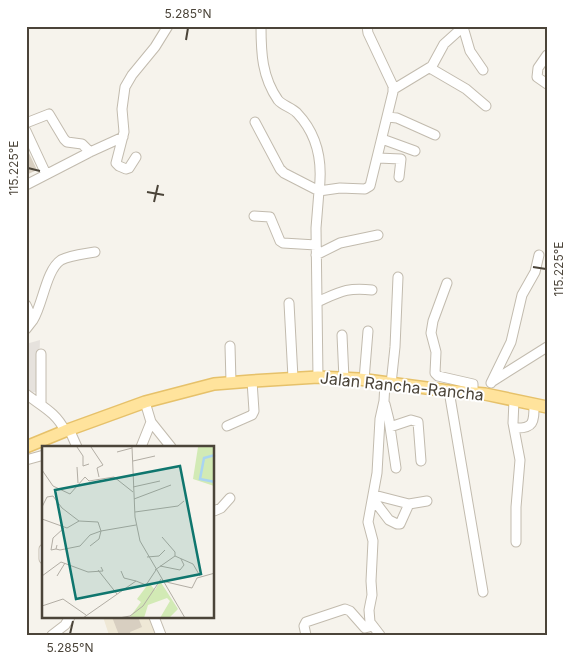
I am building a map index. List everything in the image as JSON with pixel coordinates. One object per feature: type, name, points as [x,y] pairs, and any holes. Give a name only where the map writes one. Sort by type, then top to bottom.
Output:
[{"type":"main road","name":"Jalan Rancha-Rancha","points":[[26,447],[144,402],[214,384],[232,382],[318,377],[344,378],[486,394],[547,407]]},
{"type":"street","points":[[136,157],[129,168],[126,169],[118,166],[117,160],[124,127],[122,105],[125,87],[132,75],[155,48],[168,26]]},
{"type":"street","points":[[260,26],[265,76],[282,104],[294,110],[304,121],[318,148],[321,175],[316,245],[318,377]]},
{"type":"street","points":[[256,122],[284,173],[319,191],[340,188],[369,188],[394,89],[368,33],[367,26]]},
{"type":"street","points":[[394,89],[430,68],[436,62],[444,44],[464,27],[470,51],[483,70]]},
{"type":"street","points":[[547,55],[538,68],[537,77],[547,84]]},
{"type":"street","points":[[430,68],[466,89],[486,106]]},
{"type":"street","points":[[26,123],[49,114],[67,142],[82,144],[90,152]]},
{"type":"street","points":[[388,117],[396,118],[435,134]]},
{"type":"street","points":[[26,131],[46,174]]},
{"type":"street","points":[[26,185],[123,137]]},
{"type":"street","points":[[382,139],[414,151]]},
{"type":"street","points":[[378,158],[401,160],[400,177]]},
{"type":"street","points":[[254,216],[270,217],[278,239],[283,243],[316,245]]},
{"type":"street","points":[[316,255],[340,243],[378,235]]},
{"type":"street","points":[[26,328],[33,320],[52,270],[57,264],[72,256],[95,252]]},
{"type":"street","points":[[486,394],[511,342],[522,295],[535,272],[539,255]]},
{"type":"street","points":[[306,635],[304,626],[306,622],[348,609],[365,628],[369,627],[369,610],[372,595],[370,581],[373,541],[368,522],[374,497],[379,460],[380,418],[395,346],[398,277]]},
{"type":"street","points":[[447,283],[433,320],[431,333],[436,352],[435,373],[438,376],[473,384],[473,393]]},
{"type":"street","points":[[317,302],[354,288],[372,290]]},
{"type":"street","points":[[289,303],[293,378]]},
{"type":"street","points":[[26,305],[33,320]]},
{"type":"street","points":[[364,380],[368,332]]},
{"type":"street","points":[[342,335],[344,378]]},
{"type":"street","points":[[230,346],[232,382]]},
{"type":"street","points":[[491,383],[547,347]]},
{"type":"street","points":[[41,354],[41,404]]},
{"type":"street","points":[[227,426],[252,415],[254,411],[252,381]]},
{"type":"street","points":[[449,391],[483,592]]},
{"type":"street","points":[[26,394],[58,418],[67,430],[74,446]]},
{"type":"street","points":[[514,400],[514,428],[520,460],[516,507],[516,542]]},
{"type":"street","points":[[384,401],[396,468]]},
{"type":"street","points":[[144,402],[151,422],[170,446]]},
{"type":"street","points":[[514,428],[529,427],[534,418],[534,405]]},
{"type":"street","points":[[390,427],[411,420],[418,422],[422,462]]},
{"type":"street","points":[[141,446],[151,422]]},
{"type":"street","points":[[26,460],[42,456]]},
{"type":"street","points":[[374,497],[409,504],[427,501]]},
{"type":"street","points":[[374,497],[389,520],[397,524],[400,524],[409,504]]},
{"type":"street","points":[[215,511],[221,508],[230,498]]},
{"type":"street","points":[[52,635],[65,625],[69,618]]},
{"type":"street","points":[[154,618],[161,635]]},
{"type":"street","points":[[370,622],[380,635]]},
{"type":"shaded area","points":[[40,340],[38,391],[26,395],[26,344]]},
{"type":"shaded area","points":[[103,618],[159,618],[166,635],[109,635]]},
{"type":"building","points":[[26,147],[37,170],[26,175]]},
{"type":"building","points":[[112,618],[138,618],[142,627],[130,632],[131,635],[119,635]]}]
